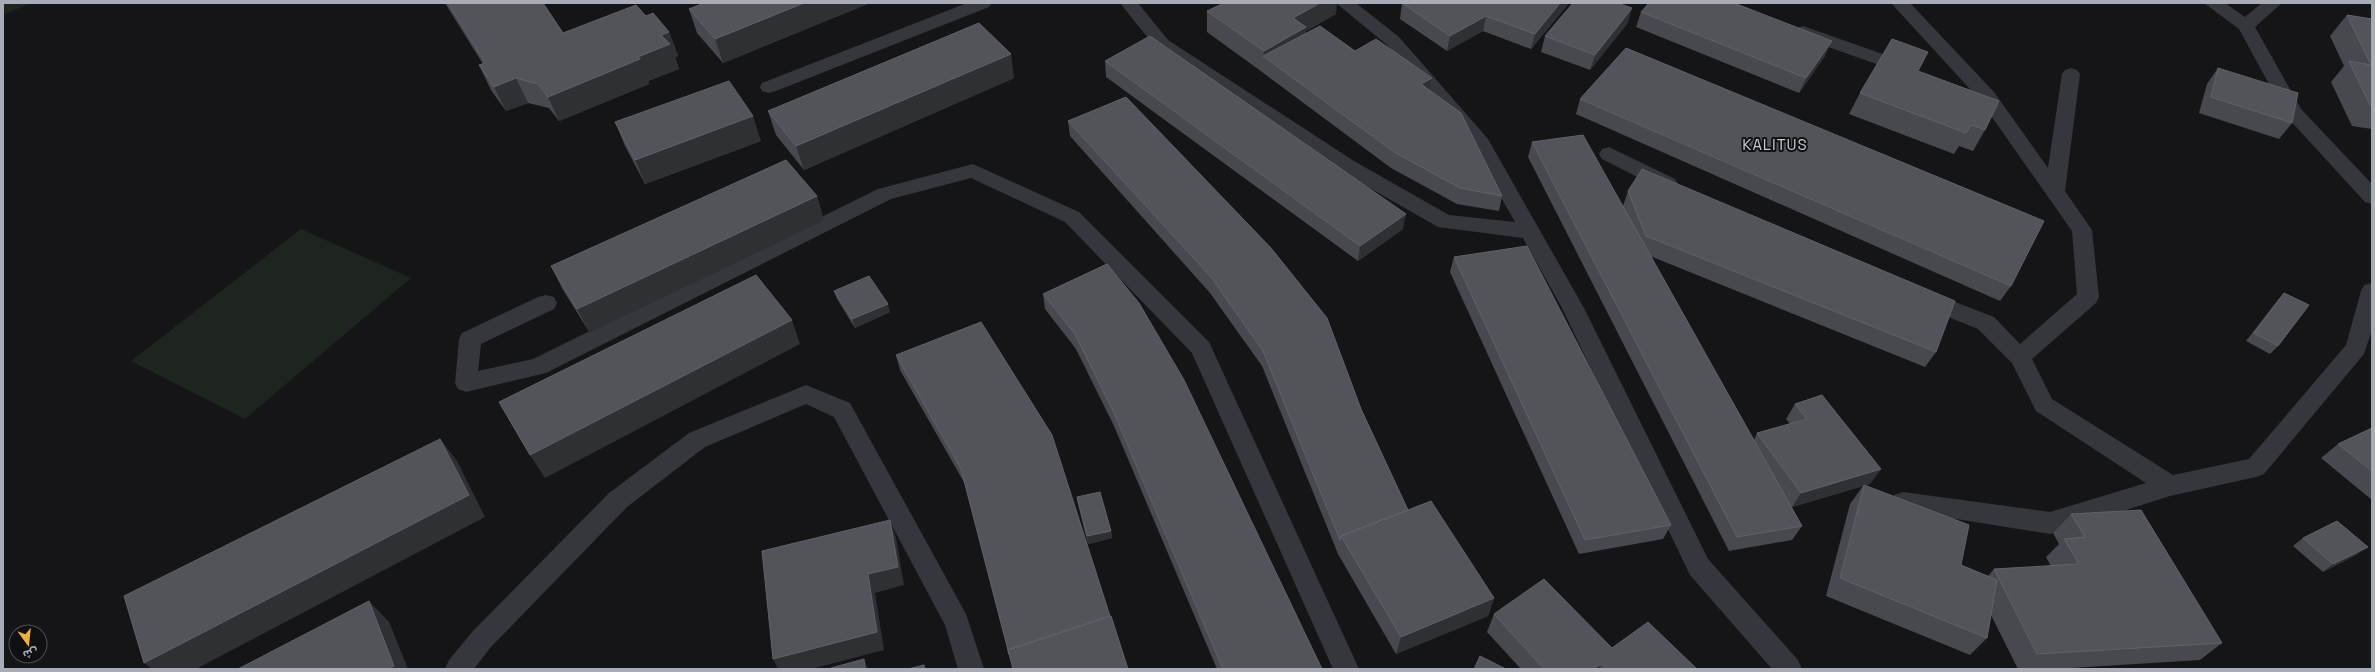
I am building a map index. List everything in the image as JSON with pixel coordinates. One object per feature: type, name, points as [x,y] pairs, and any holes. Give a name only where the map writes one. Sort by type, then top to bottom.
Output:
[{"type":"street","points":[[769,87],[983,3]]},
{"type":"street","points":[[1129,3],[1162,44],[1360,174],[1445,222],[1529,231]]},
{"type":"street","points":[[1345,3],[1393,41],[1481,144],[1573,308],[1699,567],[1789,669]]},
{"type":"street","points":[[1900,3],[1987,96],[2082,230],[2088,297],[2020,358]]},
{"type":"street","points":[[2213,3],[2246,26],[2294,113],[2372,197]]},
{"type":"street","points":[[2246,26],[2273,3]]},
{"type":"street","points":[[1786,25],[1927,75]]},
{"type":"street","points":[[2055,192],[2071,74]]},
{"type":"street","points":[[1950,83],[1987,96]]},
{"type":"street","points":[[1609,154],[1686,193]]},
{"type":"street","points":[[546,303],[470,339],[466,383],[538,367],[885,194],[973,171],[1072,217],[1201,348],[1346,669]]},
{"type":"street","points":[[1906,290],[1986,323],[2020,358],[2044,405],[2170,486]]},
{"type":"street","points":[[1903,502],[2050,523],[2170,486],[2256,467],[2356,348],[2372,291]]},
{"type":"street","points":[[458,669],[480,640],[618,500],[697,440],[806,394],[842,410],[957,622],[971,669]]},
{"type":"shaded area","points":[[3,3],[31,3],[3,15]]},
{"type":"shaded area","points":[[301,229],[411,278],[245,419],[131,361]]},
{"type":"building","points":[[448,3],[543,3],[563,33],[636,5],[646,16],[653,13],[669,32],[661,35],[670,44],[638,57],[640,59],[548,97],[538,84],[516,78],[494,87],[479,65],[485,63]]},
{"type":"building","points":[[704,3],[804,3],[715,39],[689,9]]},
{"type":"building","points":[[1224,3],[1320,3],[1293,18],[1306,27],[1264,51],[1207,11]]},
{"type":"building","points":[[1402,3],[1560,3],[1535,34],[1486,16],[1450,36]]},
{"type":"building","points":[[1573,3],[1617,3],[1632,8],[1595,55],[1545,36]]},
{"type":"building","points":[[1649,3],[1734,3],[1832,41],[1806,78],[1641,12]]},
{"type":"building","points":[[2347,15],[2372,19],[2372,105],[2370,105],[2349,61],[2371,65]]},
{"type":"building","points":[[979,23],[1011,54],[796,146],[768,111]]},
{"type":"building","points":[[1320,26],[1355,51],[1376,39],[1432,78],[1421,84],[1461,113],[1502,196],[1460,188],[1394,152],[1263,56]]},
{"type":"building","points":[[1150,36],[1406,214],[1360,246],[1105,61]]},
{"type":"building","points":[[1892,39],[1928,52],[1918,71],[1999,101],[1985,130],[1971,125],[1966,133],[1860,93]]},
{"type":"building","points":[[1626,48],[2044,221],[2011,286],[1580,99]]},
{"type":"building","points":[[2218,68],[2298,93],[2292,123],[2211,97]]},
{"type":"building","points":[[729,81],[753,116],[635,160],[615,122]]},
{"type":"building","points":[[1126,97],[1271,248],[1327,318],[1361,409],[1408,510],[1341,536],[1340,540],[1263,351],[1211,277],[1068,121]]},
{"type":"building","points":[[1583,135],[1802,526],[1737,537],[1532,142]]},
{"type":"building","points":[[786,160],[817,196],[577,309],[551,266]]},
{"type":"building","points":[[1642,169],[1955,301],[1936,352],[1646,236],[1628,191]]},
{"type":"building","points":[[1527,246],[1671,525],[1585,540],[1454,257]]},
{"type":"building","points":[[1107,264],[1139,303],[1184,380],[1322,669],[1223,669],[1113,411],[1075,334],[1043,294]]},
{"type":"building","points":[[756,275],[792,320],[530,455],[499,402]]},
{"type":"building","points":[[869,276],[888,304],[852,319],[834,291]]},
{"type":"building","points":[[2284,293],[2309,305],[2278,346],[2254,333]]},
{"type":"building","points":[[981,322],[1052,435],[1110,616],[1008,650],[1009,654],[961,469],[896,355]]},
{"type":"building","points":[[1822,395],[1881,469],[1801,493],[1757,433],[1807,419],[1795,404]]},
{"type":"building","points":[[2372,428],[2372,471],[2338,444]]},
{"type":"building","points":[[440,439],[469,495],[144,663],[124,596]]},
{"type":"building","points":[[1864,485],[1969,525],[1961,565],[1997,580],[1987,638],[1840,578]]},
{"type":"building","points":[[1100,492],[1111,531],[1087,536],[1077,497]]},
{"type":"building","points":[[1431,501],[1494,598],[1401,637],[1341,536]]},
{"type":"building","points":[[2141,510],[2222,643],[2037,654],[1994,569],[2079,564],[2064,539],[2085,537],[2071,514]]},
{"type":"building","points":[[890,520],[898,567],[868,574],[877,632],[773,659],[762,551]]},
{"type":"building","points":[[2337,521],[2368,547],[2333,564],[2303,538]]},
{"type":"building","points":[[1544,579],[1612,648],[1648,622],[1697,669],[1607,669],[1601,664],[1594,669],[1544,669],[1494,614]]},
{"type":"building","points":[[369,601],[394,666],[389,669],[238,669]]},
{"type":"building","points":[[1111,616],[1128,669],[1013,669],[1008,650]]},
{"type":"building","points":[[1480,656],[1506,669],[1474,669]]},
{"type":"building","points":[[864,659],[865,669],[831,669],[831,668]]},
{"type":"building","points":[[924,665],[925,669],[908,669]]},
{"type":"district","name":"KALITUS","points":[[1775,144]]}]
